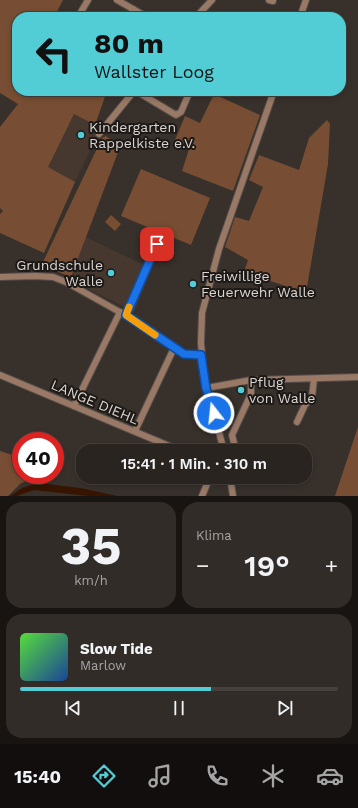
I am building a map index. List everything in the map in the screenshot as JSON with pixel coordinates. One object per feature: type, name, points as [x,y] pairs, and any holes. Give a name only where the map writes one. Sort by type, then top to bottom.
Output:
[{"type":"street","points":[[81,12],[88,0]]},
{"type":"street","points":[[118,0],[138,12]]},
{"type":"street","points":[[201,12],[212,0]]},
{"type":"street","points":[[302,12],[306,0]]},
{"type":"street","points":[[99,134],[131,96]]},
{"type":"street","points":[[144,96],[176,115],[181,112],[188,96]]},
{"type":"street","points":[[222,444],[206,388],[201,355],[202,313],[211,276],[272,96]]},
{"type":"street","points":[[74,406],[123,313],[157,244]]},
{"type":"street","points":[[0,277],[53,277],[66,282],[123,313],[184,354],[201,355]]},
{"type":"street","points":[[135,431],[174,348]]},
{"type":"street","name":"LANGE DIEHL","points":[[0,375],[165,444]]},
{"type":"street","points":[[206,388],[250,380],[358,377]]},
{"type":"street","points":[[298,422],[305,405],[312,397],[314,379]]},
{"type":"street","points":[[234,444],[232,434],[251,394],[250,380]]},
{"type":"street","points":[[202,496],[207,484]]},
{"type":"street","points":[[231,484],[233,496]]},
{"type":"shaded area","points":[[0,0],[63,0],[57,12],[12,12],[12,96],[105,96],[95,125],[74,114],[48,167],[75,182],[44,253],[0,233],[0,214],[3,211],[0,208],[0,127],[18,104],[0,93]]},
{"type":"shaded area","points":[[213,96],[218,96],[260,115],[233,191],[182,171],[190,146],[175,140],[185,116],[200,123]]},
{"type":"shaded area","points":[[74,114],[101,128],[75,182],[47,168]]},
{"type":"shaded area","points":[[327,120],[330,124],[328,164],[306,293],[244,272],[248,260],[225,247],[235,217],[249,221],[263,187],[249,180],[259,155],[299,170],[309,138]]},
{"type":"shaded area","points":[[106,136],[120,147],[71,277],[53,270],[42,269],[42,264],[102,138]]},
{"type":"shaded area","points":[[141,169],[210,198],[191,245],[121,216]]},
{"type":"shaded area","points":[[111,215],[121,224],[115,231],[105,222]]},
{"type":"shaded area","name":"Grundschule Walle","points":[[86,237],[152,269],[134,312],[70,279]]},
{"type":"shaded area","points":[[358,427],[358,496],[335,496]]},
{"type":"shaded area","points":[[0,451],[12,455],[12,484],[20,484],[8,496],[0,496]]},
{"type":"shaded area","points":[[35,484],[46,484],[80,488],[117,496],[88,496],[34,490],[17,496],[10,496],[22,488]]},
{"type":"slow traffic","points":[[129,307],[126,315],[155,335]]},
{"type":"place","name":"Kindergarten Rappelkiste e.V.","points":[[81,135]]},
{"type":"place","name":"Grundschule Walle","points":[[111,273]]},
{"type":"place","name":"Freiwillige Feuerwehr Walle","points":[[193,284]]},
{"type":"place","name":"Pflug von Walle","points":[[241,390]]},
{"type":"route","points":[[157,244],[126,315],[184,354],[201,355],[206,388],[214,413]]}]
